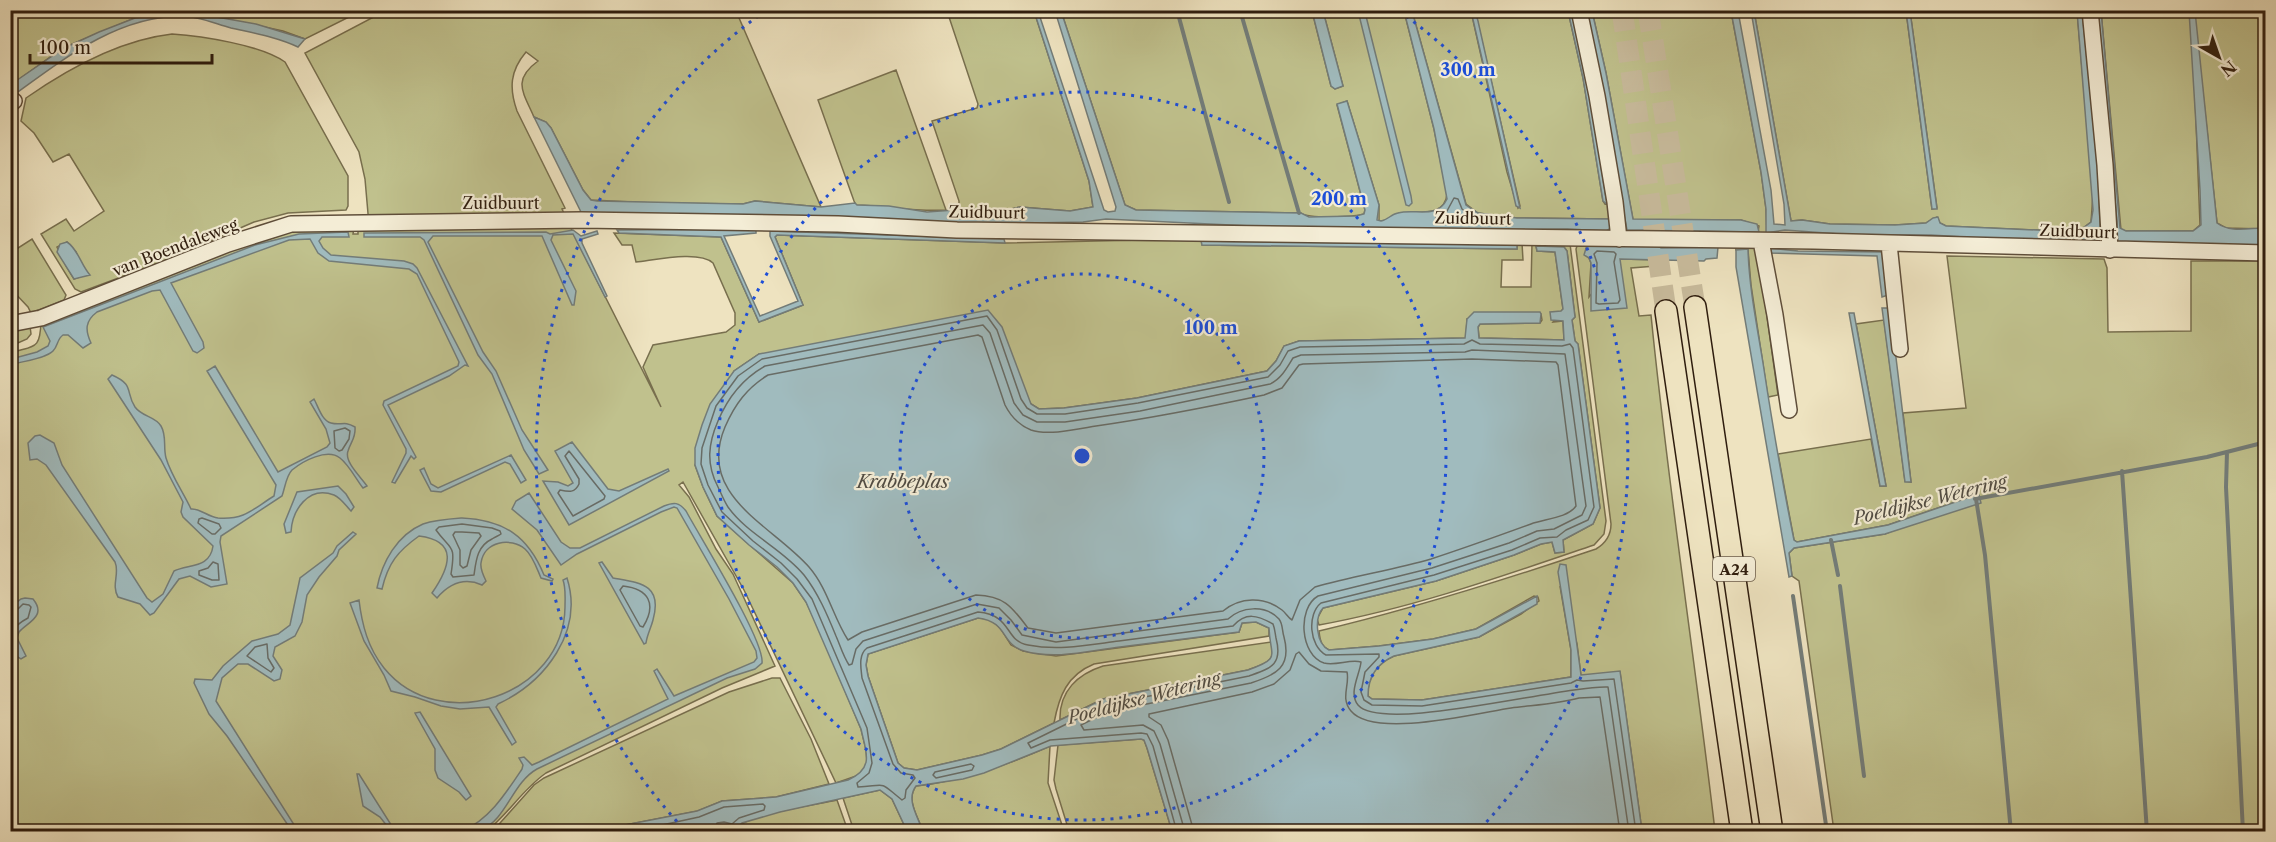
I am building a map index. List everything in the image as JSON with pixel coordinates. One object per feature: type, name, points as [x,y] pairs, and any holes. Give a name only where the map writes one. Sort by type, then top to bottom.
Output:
[{"type":"highway","name":"A24","points":[[1695,308],[1772,831]]},
{"type":"highway","name":"A24","points":[[1666,311],[1742,831]]},
{"type":"street","points":[[1579,10],[1597,96],[1615,202],[1618,239]]},
{"type":"street","points":[[2090,10],[2110,250]]},
{"type":"street","name":"Zuidbuurt","points":[[355,222],[581,220],[838,224],[957,230],[1761,241],[2265,254]]},
{"type":"street","name":"van Boendaleweg","points":[[10,324],[41,318],[228,244],[291,224],[355,222]]},
{"type":"street","points":[[1761,241],[1789,410]]},
{"type":"street","points":[[1889,244],[1900,349]]},
{"type":"green space","points":[[11,11],[183,11],[135,18],[63,48],[11,85]]},
{"type":"green space","points":[[183,11],[361,11],[305,39],[283,31]]},
{"type":"green space","points":[[385,11],[736,11],[821,207],[755,201],[743,204],[591,200],[583,190],[551,128],[546,122],[534,117],[524,93],[522,80],[538,61],[526,52],[512,80],[517,111],[565,208],[562,209],[575,237],[661,407],[643,367],[653,345],[726,332],[735,325],[735,313],[713,263],[706,259],[687,256],[636,262],[632,245],[622,245],[614,233],[721,237],[759,322],[803,305],[775,237],[777,235],[1005,243],[1144,240],[1522,243],[1523,260],[1502,260],[1501,287],[1531,287],[1532,243],[1570,244],[1606,521],[1604,534],[1594,545],[1458,590],[1354,618],[1319,625],[1317,619],[1323,608],[1436,581],[1541,544],[1552,542],[1555,553],[1564,552],[1563,540],[1593,524],[1600,508],[1578,344],[1575,341],[1572,320],[1575,317],[1567,251],[1564,247],[1536,246],[1537,251],[1555,252],[1563,309],[1553,322],[1563,321],[1564,340],[1479,338],[1480,324],[1540,323],[1541,314],[1467,319],[1466,338],[1299,341],[1284,346],[1276,361],[1267,371],[1137,398],[1064,408],[1039,409],[1026,397],[759,354],[734,371],[695,465],[717,516],[793,583],[806,602],[861,729],[867,762],[859,775],[836,783],[744,590],[683,482],[679,485],[689,497],[716,549],[733,574],[775,666],[722,688],[546,773],[530,786],[487,831],[11,831],[11,353],[35,345],[39,338],[41,322],[286,230],[354,227],[353,234],[358,234],[358,229],[369,225],[365,179],[359,152],[305,53]],"holes":[[[1202,241],[1517,245],[1517,249],[1202,245]]]},
{"type":"green space","points":[[947,11],[1034,11],[1089,181],[1093,207],[1070,211],[1020,207],[1002,211],[959,210],[959,201],[932,121],[977,108],[978,104]]},
{"type":"green space","points":[[1061,11],[1312,11],[1331,86],[1335,89],[1343,86],[1323,11],[1404,11],[1434,129],[1447,194],[1445,202],[1441,207],[1429,212],[1400,213],[1379,221],[1379,205],[1347,101],[1337,105],[1365,210],[1364,214],[1322,217],[1301,213],[1136,210],[1125,205]]},
{"type":"green space","points":[[1412,11],[1471,11],[1507,172],[1518,208],[1520,206],[1475,11],[1568,11],[1583,78],[1603,201],[1605,204],[1608,203],[1611,233],[1400,229],[1606,231],[1609,219],[1517,218],[1478,213],[1466,204]]},
{"type":"green space","points":[[1592,11],[1731,11],[1761,172],[1767,232],[1778,232],[1778,237],[1624,232],[1617,201],[1627,230],[1758,232],[1759,226],[1741,220],[1633,220],[1606,73]]},
{"type":"green space","points":[[1754,11],[1906,11],[1932,209],[1937,208],[1910,11],[2077,11],[2093,194],[2091,222],[2083,228],[2057,231],[1946,226],[1940,223],[1937,217],[1926,223],[1895,225],[1791,221]]},
{"type":"green space","points":[[2101,11],[2265,11],[2265,229],[2226,228],[2217,223],[2201,75],[2194,69],[2200,225],[2193,231],[2121,230]]},
{"type":"green space","points":[[172,34],[215,39],[247,46],[285,62],[348,176],[348,206],[346,210],[288,213],[254,222],[164,261],[81,292],[75,289],[41,234],[66,219],[74,231],[104,211],[69,154],[53,162],[34,133],[21,121],[26,98],[95,57],[152,37]],"holes":[[[67,242],[76,252],[85,275],[74,279],[57,247]]]},
{"type":"green space","points":[[896,70],[946,210],[856,205],[854,201],[818,100]]},
{"type":"green space","points":[[32,239],[66,295],[64,300],[31,313],[11,289],[10,245],[15,250]]},
{"type":"green space","points":[[1578,243],[1661,246],[1661,248],[1589,258],[1591,263],[1589,297],[1620,259],[1662,260],[1656,266],[1631,268],[1639,316],[1651,315],[1665,444],[1715,831],[1642,831],[1620,672],[1581,676],[1577,644],[1560,586],[1571,650],[1571,677],[1422,700],[1372,699],[1368,696],[1369,683],[1374,672],[1388,659],[1479,637],[1521,614],[1539,601],[1538,597],[1534,596],[1476,629],[1433,639],[1329,650],[1323,645],[1320,637],[1319,631],[1458,593],[1596,549],[1607,538],[1611,524],[1576,249]]},
{"type":"green space","points":[[1757,245],[1778,395],[1768,397],[1748,250],[1736,250],[1735,246]]},
{"type":"green space","points":[[1947,256],[2104,259],[2107,268],[2108,332],[2191,331],[2191,261],[2265,261],[2265,831],[1834,831],[1799,581],[1792,576],[1789,553],[1794,548],[1885,534],[1976,495],[1888,525],[1797,542],[1794,540],[1778,454],[1871,439],[1880,486],[1886,486],[1856,324],[1884,320],[1905,481],[1911,482],[1903,413],[1966,408]]},
{"type":"green space","points":[[30,326],[31,334],[27,339],[11,346],[11,329]]},
{"type":"green space","points":[[978,618],[991,619],[1001,629],[1011,645],[1023,651],[1056,656],[1239,632],[1242,623],[1256,622],[1269,628],[1269,636],[1094,664],[1071,680],[1062,695],[1054,723],[1001,749],[982,755],[917,770],[904,768],[898,763],[868,676],[866,665],[868,654]]},
{"type":"green space","points":[[1271,642],[1273,654],[1271,658],[1259,666],[1103,699],[1060,720],[1063,700],[1067,692],[1078,679],[1094,669]]},
{"type":"green space","points":[[772,678],[780,678],[811,739],[829,784],[776,797],[722,801],[698,811],[594,831],[492,832],[534,785],[544,778],[729,692]]},
{"type":"green space","points":[[1144,740],[1147,748],[1172,831],[1069,831],[1054,780],[1058,745]]},
{"type":"green space","points":[[1050,746],[1048,783],[1064,831],[916,831],[922,829],[912,802],[916,786],[984,771]]},
{"type":"green space","points":[[880,790],[892,799],[907,831],[854,831],[843,798]]},
{"type":"green space","points":[[837,800],[848,831],[738,832],[737,828],[755,818]]},
{"type":"water","points":[[183,11],[256,24],[305,39],[298,47],[194,17],[158,18],[112,32],[90,43],[11,97],[10,85],[64,48],[135,18]]},
{"type":"water","points":[[1034,11],[1038,11],[1104,210],[1108,212],[1115,211],[1116,207],[1055,11],[1061,11],[1125,205],[1136,210],[1301,213],[1309,217],[1364,214],[1365,210],[1337,104],[1347,101],[1379,205],[1377,220],[1381,221],[1398,213],[1438,209],[1447,199],[1434,129],[1404,11],[1412,11],[1466,205],[1478,213],[1517,218],[1609,219],[1612,227],[1606,231],[1434,228],[1332,230],[1106,219],[1083,222],[982,224],[582,214],[534,117],[546,122],[551,128],[583,190],[591,200],[597,201],[743,204],[755,201],[821,207],[855,203],[927,212],[968,209],[1002,211],[1020,207],[1070,211],[1093,207],[1089,181]]},
{"type":"water","points":[[1312,11],[1323,11],[1343,86],[1335,89],[1331,86]]},
{"type":"water","points":[[1358,11],[1365,11],[1411,196],[1412,203],[1409,206],[1406,205]]},
{"type":"water","points":[[1471,11],[1475,11],[1478,21],[1520,208],[1516,206]]},
{"type":"water","points":[[1568,11],[1573,11],[1589,91],[1607,204],[1603,201],[1583,78]]},
{"type":"water","points":[[1584,11],[1592,11],[1633,219],[1741,220],[1757,224],[1759,232],[1627,230]]},
{"type":"water","points":[[1731,11],[1738,11],[1771,190],[1774,224],[1785,225],[1784,204],[1751,11],[1754,11],[1791,221],[1895,225],[1926,223],[1938,217],[1940,223],[1946,226],[2057,231],[2083,228],[2091,222],[2093,210],[2077,11],[2082,11],[2098,167],[2100,226],[2101,229],[2114,232],[2117,229],[2117,222],[2098,11],[2101,11],[2120,228],[2126,231],[2193,231],[2201,225],[2189,11],[2195,11],[2217,223],[2234,229],[2264,228],[2265,245],[2072,242],[2045,239],[2029,241],[1931,235],[1853,235],[1785,230],[1766,233],[1766,209],[1761,172]]},
{"type":"water","points":[[1906,11],[1910,11],[1937,209],[1932,209]]},
{"type":"water","points":[[756,229],[756,233],[724,236],[760,316],[798,301],[770,236],[770,231],[1004,239],[1005,243],[777,235],[775,237],[803,305],[759,322],[721,237],[619,233],[617,230]]},
{"type":"water","points":[[573,230],[581,236],[597,231],[598,234],[582,239],[582,243],[607,296],[605,297],[573,234],[553,235],[551,240],[576,291],[574,305],[572,305],[542,236],[433,236],[428,242],[483,352],[496,371],[522,430],[548,470],[539,474],[524,450],[492,374],[478,355],[424,240],[420,237],[364,237],[364,233],[546,232],[550,234]]},
{"type":"water","points":[[348,232],[349,237],[322,237],[319,241],[331,255],[404,261],[413,264],[468,366],[465,365],[449,376],[388,405],[416,457],[414,459],[411,456],[395,483],[392,482],[406,449],[383,405],[384,401],[458,366],[459,362],[417,274],[409,269],[329,261],[318,253],[310,239],[289,240],[171,283],[203,342],[204,348],[197,353],[193,351],[160,290],[97,312],[87,326],[91,343],[83,348],[68,335],[63,335],[55,349],[49,354],[11,365],[11,359],[37,352],[48,346],[50,341],[43,327],[255,245],[299,234]]},
{"type":"water","points":[[1201,241],[1517,245],[1517,249],[1202,245]]},
{"type":"water","points":[[67,242],[90,275],[74,279],[57,252],[60,244]]},
{"type":"water","points":[[1587,245],[1658,246],[1661,248],[1718,247],[1717,258],[1704,261],[1620,259],[1627,308],[1591,311],[1591,263],[1584,255]]},
{"type":"water","name":"Krabbeplas","points":[[1536,246],[1564,247],[1567,251],[1575,317],[1572,320],[1575,341],[1578,344],[1600,508],[1593,524],[1563,540],[1564,552],[1555,553],[1552,542],[1541,544],[1436,581],[1323,608],[1318,618],[1319,637],[1329,650],[1433,639],[1476,629],[1537,596],[1537,604],[1479,637],[1388,659],[1374,672],[1368,696],[1372,699],[1422,700],[1571,677],[1571,650],[1558,572],[1560,564],[1566,565],[1581,675],[1620,671],[1642,831],[1172,831],[1147,748],[1144,740],[1141,739],[1051,746],[984,773],[963,779],[916,786],[912,802],[922,829],[907,831],[892,799],[880,790],[780,812],[742,823],[737,828],[738,831],[724,828],[706,832],[594,831],[697,811],[722,801],[776,797],[848,780],[857,775],[865,765],[867,759],[861,729],[806,602],[793,583],[777,567],[717,516],[695,465],[695,448],[710,404],[734,371],[759,354],[988,310],[1002,327],[1031,404],[1039,409],[1064,408],[1137,398],[1267,371],[1276,361],[1284,346],[1299,341],[1465,338],[1467,319],[1474,312],[1540,312],[1541,314],[1540,323],[1480,324],[1479,338],[1564,340],[1563,321],[1551,320],[1550,312],[1563,309],[1555,252],[1537,251]],"holes":[[[978,618],[988,620],[1000,628],[1016,648],[1048,655],[1072,654],[1239,632],[1242,623],[1256,622],[1269,628],[1272,655],[1266,662],[1248,670],[1103,699],[1001,749],[982,755],[917,770],[904,768],[898,763],[868,676],[866,665],[868,654]]]},
{"type":"water","points":[[1767,248],[1798,251],[1884,252],[1888,295],[1882,297],[1877,256],[1767,253]]},
{"type":"water","points":[[1748,249],[1756,321],[1794,540],[1797,542],[1888,525],[1976,495],[1979,495],[1981,503],[1885,534],[1794,548],[1789,553],[1792,576],[1789,577],[1736,267],[1736,250]]},
{"type":"water","points":[[1882,308],[1890,308],[1911,482],[1905,482]]},
{"type":"water","points":[[1849,313],[1854,313],[1886,486],[1880,486]]},
{"type":"water","points":[[215,366],[278,472],[327,447],[330,443],[326,429],[310,402],[314,399],[328,422],[355,427],[347,455],[348,460],[367,486],[363,488],[346,464],[335,455],[322,455],[302,463],[290,473],[282,496],[221,536],[227,584],[211,587],[190,576],[179,579],[154,613],[150,615],[140,604],[118,597],[115,588],[117,570],[115,562],[46,465],[37,459],[30,460],[28,443],[35,436],[40,435],[54,443],[62,465],[147,598],[152,602],[163,594],[174,571],[204,562],[213,546],[183,517],[181,512],[183,502],[161,460],[108,379],[112,375],[124,382],[135,407],[161,426],[168,464],[191,509],[218,518],[227,518],[248,513],[274,496],[276,485],[207,371]]},
{"type":"water","points":[[572,442],[608,489],[619,491],[668,469],[669,471],[569,525],[543,481],[558,482],[568,486],[573,483],[555,451]]},
{"type":"water","points":[[511,455],[526,480],[521,483],[510,464],[505,462],[441,492],[431,491],[420,470],[424,468],[431,484],[438,488]]},
{"type":"water","points":[[338,486],[354,507],[351,511],[334,495],[316,494],[309,497],[298,508],[291,532],[286,533],[284,524],[297,492]]},
{"type":"water","points":[[529,493],[561,542],[570,548],[580,548],[664,506],[679,504],[686,511],[743,612],[760,651],[762,663],[755,669],[727,678],[537,769],[521,783],[504,810],[490,825],[477,832],[462,831],[481,820],[503,796],[522,769],[523,765],[519,758],[524,757],[532,765],[668,699],[654,671],[657,669],[674,696],[754,662],[757,658],[756,651],[729,599],[677,508],[661,512],[577,554],[561,565],[537,530],[512,509],[516,501]]},
{"type":"water","points":[[462,518],[490,522],[513,533],[522,540],[538,561],[544,575],[553,579],[552,581],[541,578],[533,559],[525,549],[513,543],[499,543],[487,550],[483,556],[481,568],[486,581],[482,585],[469,582],[457,583],[437,598],[432,593],[446,565],[445,549],[432,539],[419,536],[395,558],[387,572],[382,589],[377,588],[387,559],[398,542],[406,535],[423,524]]},
{"type":"water","points":[[353,532],[356,534],[339,550],[337,556],[307,595],[302,622],[295,636],[275,647],[273,656],[282,670],[280,679],[274,681],[248,664],[238,664],[222,678],[216,701],[298,831],[292,831],[227,736],[209,714],[194,683],[195,679],[212,680],[223,666],[252,641],[278,634],[290,625],[300,578],[333,553],[337,546]]},
{"type":"water","points":[[602,562],[613,578],[640,584],[652,592],[655,608],[646,643],[644,644],[599,563]]},
{"type":"water","points":[[567,578],[571,598],[570,617],[565,636],[556,653],[531,683],[496,707],[516,742],[512,745],[489,707],[460,709],[441,706],[391,691],[364,641],[350,603],[359,600],[364,627],[374,652],[384,668],[408,689],[436,700],[466,702],[495,697],[522,684],[544,664],[559,638],[565,607],[563,580]]},
{"type":"water","points":[[25,598],[33,599],[38,610],[35,618],[19,632],[17,638],[26,656],[21,659],[11,653],[11,607]]},
{"type":"water","points":[[420,712],[471,796],[466,800],[459,792],[438,778],[435,770],[435,749],[415,713]]},
{"type":"water","points":[[357,774],[395,831],[391,831],[380,817],[363,806]]},
{"type":"waterway","points":[[1177,10],[1229,202]]},
{"type":"waterway","points":[[1240,10],[1299,213]]},
{"type":"waterway","name":"Poeldijkse Wetering","points":[[1975,499],[2207,457],[2266,442]]},
{"type":"waterway","points":[[2227,452],[2226,487],[2243,832]]},
{"type":"waterway","points":[[2122,471],[2147,832]]},
{"type":"waterway","points":[[1976,499],[1985,555],[2011,832]]},
{"type":"waterway","points":[[1831,540],[1838,575]]},
{"type":"waterway","points":[[1840,586],[1864,776]]},
{"type":"waterway","points":[[1793,596],[1827,832]]},
{"type":"tunnel","points":[[1622,10],[1666,311]]},
{"type":"tunnel","points":[[1648,10],[1695,307]]}]
